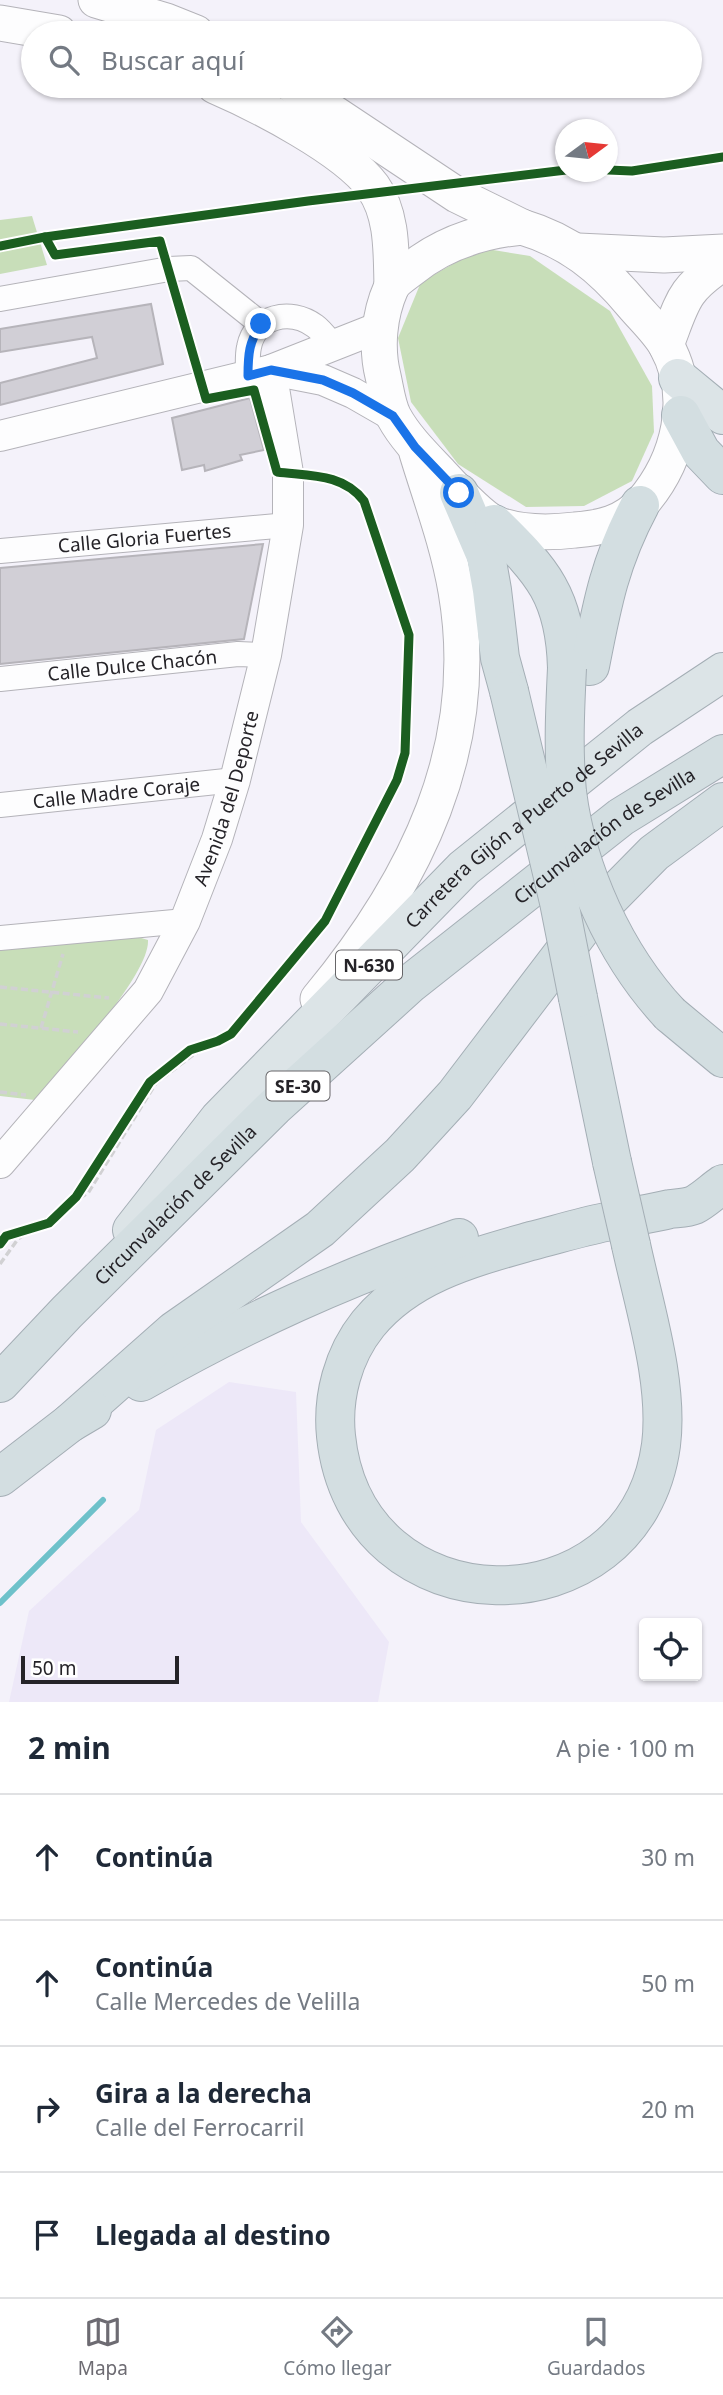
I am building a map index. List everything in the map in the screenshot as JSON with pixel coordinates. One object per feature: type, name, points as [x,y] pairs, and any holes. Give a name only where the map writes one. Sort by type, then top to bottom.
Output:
[{"type":"highway","points":[[672,361],[723,415]]},
{"type":"highway","points":[[681,415],[701,452],[723,475]]},
{"type":"highway","points":[[459,493],[486,556],[500,658],[562,915],[612,1162],[631,1245],[657,1369],[662,1423],[655,1472],[632,1517],[607,1546],[580,1565],[549,1579],[496,1587],[463,1583],[426,1569],[395,1549],[369,1524],[349,1492],[337,1448],[335,1410],[338,1387],[346,1363],[368,1324],[398,1295],[445,1268],[499,1250],[590,1226],[694,1205],[723,1184]]},
{"type":"highway","points":[[640,505],[622,538],[578,666],[565,727],[568,792],[583,863],[621,947],[645,986],[670,1014],[723,1058]]},
{"type":"highway","points":[[494,524],[530,559],[544,577],[557,602],[587,699],[589,789],[599,841],[612,882],[633,925],[657,964],[686,998],[723,1027]]},
{"type":"highway","name":"Carretera Gijón a Puerto de Sevilla","points":[[67,1312],[219,1119],[464,868],[640,727],[723,672]]},
{"type":"highway","name":"Circunvalación de Sevilla","points":[[0,1383],[67,1312],[274,1107],[411,983],[621,817],[723,754]]},
{"type":"highway","points":[[0,1478],[70,1423],[174,1331],[293,1250],[372,1182],[455,1095],[589,919],[654,853],[723,802]]},
{"type":"highway","points":[[70,1423],[215,1340],[283,1307],[393,1261],[533,1216],[653,1189],[723,1178]]},
{"type":"main road","points":[[96,0],[168,21]]},
{"type":"main road","points":[[0,23],[21,27]]},
{"type":"main road","points":[[238,98],[308,135],[353,167],[373,188],[384,213],[390,238],[392,286],[380,327],[379,359],[393,416],[415,447],[459,493],[494,524],[527,531],[596,528],[621,520],[640,505],[659,480],[674,450],[681,415],[672,361],[684,296],[696,282],[723,263]]},
{"type":"main road","points":[[311,98],[457,195],[578,251],[621,290],[672,361]]},
{"type":"main road","points":[[392,286],[426,257],[461,239],[491,230],[522,226]]},
{"type":"main road","points":[[578,251],[664,255],[723,252]]},
{"type":"main road","points":[[219,1119],[323,993],[369,930],[416,853],[446,778],[459,709],[460,628],[449,561],[415,447]]},
{"type":"street","points":[[0,299],[181,267],[200,273],[261,324]]},
{"type":"street","points":[[260,373],[248,350],[251,339],[261,324],[272,318],[288,315],[297,317],[316,326],[334,347]]},
{"type":"street","points":[[0,436],[260,373],[334,347],[380,327]]},
{"type":"street","points":[[260,373],[323,380],[353,393],[393,416]]},
{"type":"street","name":"Avenida del Deporte","points":[[0,1163],[140,1001],[165,961],[185,921],[217,839],[235,780],[266,655],[288,524],[288,473],[260,373]]},
{"type":"street","name":"Calle Gloria Fuertes","points":[[0,551],[288,524]]},
{"type":"street","name":"Calle Dulce Chacón","points":[[0,679],[238,654],[266,655]]},
{"type":"street","name":"Calle Madre Coraje","points":[[0,805],[235,780]]},
{"type":"street","points":[[0,938],[185,921]]},
{"type":"path","points":[[41,1028],[69,931]]},
{"type":"path","points":[[0,987],[140,1001]]},
{"type":"path","points":[[0,1024],[112,1036]]},
{"type":"path","points":[[6,1236],[49,1223],[76,1198],[150,1082],[190,1050],[221,1039]]},
{"type":"path","points":[[0,1264],[18,1240],[88,1193],[156,1083],[193,1055],[221,1039]]},
{"type":"shaded area","points":[[229,1382],[296,1392],[301,1522],[389,1642],[378,1702],[9,1702],[29,1611],[139,1510],[156,1430]]},
{"type":"green space","points":[[32,216],[47,265],[0,274],[0,220]]},
{"type":"green space","points":[[481,248],[530,256],[610,311],[652,386],[654,432],[632,481],[584,506],[526,507],[458,464],[411,402],[398,338],[421,282]]},
{"type":"green space","points":[[138,937],[148,940],[145,956],[135,976],[120,999],[64,1067],[35,1100],[0,1096],[0,949]]},
{"type":"building","points":[[151,304],[163,364],[0,405],[0,383],[97,358],[92,337],[0,352],[0,329]]},
{"type":"building","points":[[250,398],[264,450],[240,455],[242,460],[205,471],[204,465],[182,470],[172,418]]},
{"type":"building","points":[[263,544],[244,639],[0,664],[0,568]]},
{"type":"waterway","points":[[0,1603],[103,1500]]},
{"type":"cycle path","points":[[618,170],[632,171],[723,157]]},
{"type":"cycle path","points":[[0,246],[45,237],[308,201],[555,171]]},
{"type":"cycle path","points":[[0,1244],[6,1236],[49,1223],[76,1197],[150,1082],[190,1050],[231,1034],[325,921],[397,780],[405,753],[409,635],[364,501],[346,485],[324,477],[277,472],[254,390],[206,399],[160,241],[55,255],[45,237]]},
{"type":"route","points":[[261,324],[251,339],[248,350],[248,376],[271,370],[323,380],[353,393],[393,416],[415,447],[459,493]]}]
